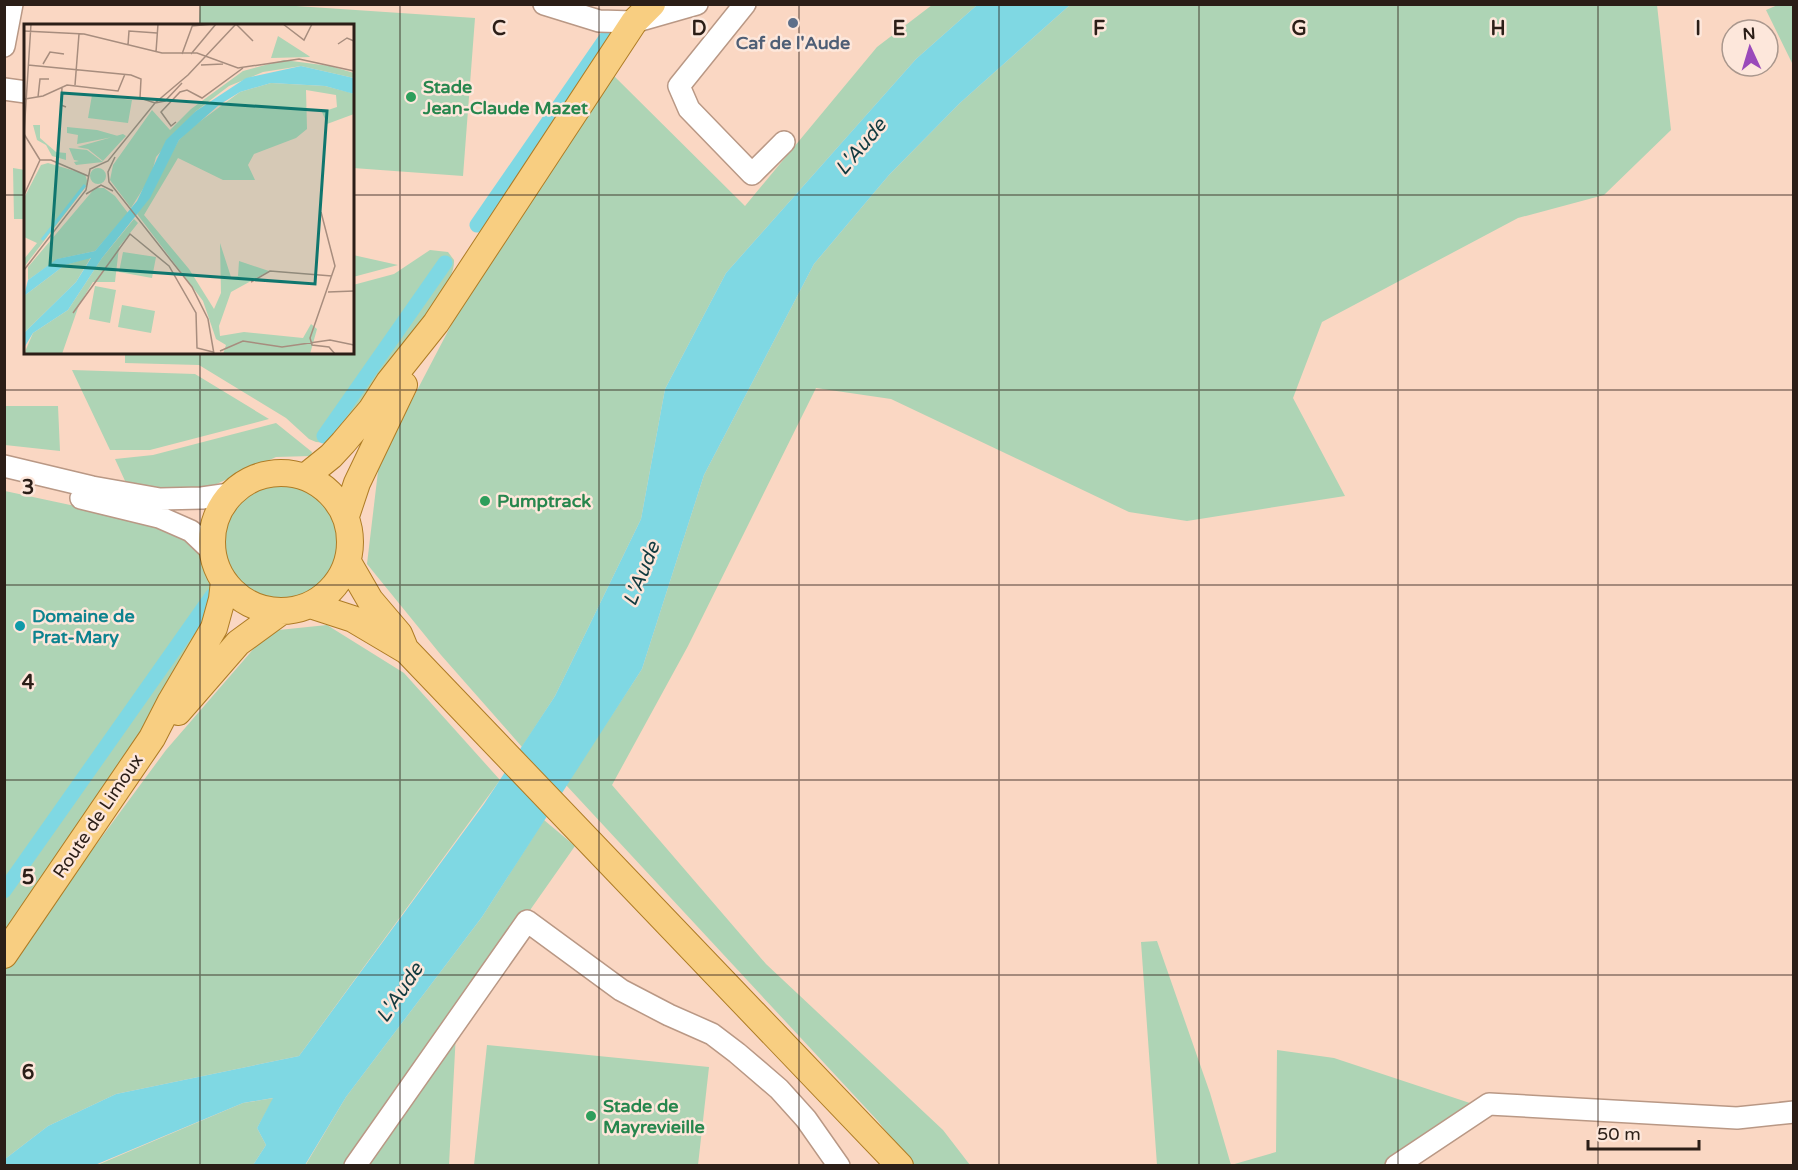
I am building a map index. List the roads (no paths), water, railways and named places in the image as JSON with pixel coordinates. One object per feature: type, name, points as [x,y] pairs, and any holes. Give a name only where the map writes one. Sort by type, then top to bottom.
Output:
[{"type":"main road","points":[[305,477],[343,443],[371,410],[436,323],[643,13]]},
{"type":"main road","points":[[346,516],[364,467],[436,323]]},
{"type":"main road","points":[[278,472],[305,477],[318,483],[329,492],[346,516],[351,539],[348,562],[333,588],[310,605],[282,611],[259,608],[239,597],[224,581],[216,567],[212,551],[214,520],[230,494],[252,479],[278,472]]},
{"type":"main road","points":[[348,562],[370,600],[399,634],[407,651]]},
{"type":"main road","points":[[152,738],[214,628],[224,581]]},
{"type":"main road","points":[[310,605],[353,619],[407,651],[900,1166]]},
{"type":"main road","points":[[152,738],[187,703],[238,643],[282,611]]},
{"type":"main road","name":"Route de Limoux","points":[[4,955],[152,738]]},
{"type":"street","points":[[4,46],[12,4]]},
{"type":"street","points":[[544,4],[599,21],[698,4]]},
{"type":"street","points":[[745,4],[679,86],[689,110],[752,174],[784,142]]},
{"type":"street","points":[[4,89],[24,92]]},
{"type":"street","points":[[4,466],[92,487],[160,499],[202,498],[230,494]]},
{"type":"street","points":[[4,480],[159,517],[191,531],[212,551]]},
{"type":"street","points":[[355,1166],[527,921],[621,990],[712,1034],[779,1089],[806,1119],[839,1166]]},
{"type":"street","points":[[1396,1166],[1489,1104],[1737,1118],[1794,1112]]},
{"type":"water","name":"L'Aude","points":[[977,5],[1070,5],[960,103],[889,175],[814,264],[704,475],[642,669],[482,917],[346,1097],[305,1165],[253,1165],[266,1145],[257,1128],[273,1098],[243,1103],[95,1165],[5,1166],[5,1159],[48,1126],[116,1094],[299,1056],[484,804],[555,696],[641,519],[665,389],[726,273],[916,59]]},
{"type":"waterway","points":[[477,225],[609,34]]},
{"type":"waterway","points":[[324,436],[445,263]]},
{"type":"waterway","points":[[4,891],[212,596]]},
{"type":"place","name":"Caf de l'Aude","points":[[793,23]]},
{"type":"place","name":"Stade Jean-Claude Mazet","points":[[411,97]]},
{"type":"place","name":"Pumptrack","points":[[485,501]]},
{"type":"place","name":"Domaine de Prat-Mary","points":[[20,626]]},
{"type":"place","name":"Stade de Mayrevieille","points":[[591,1116]]}]
